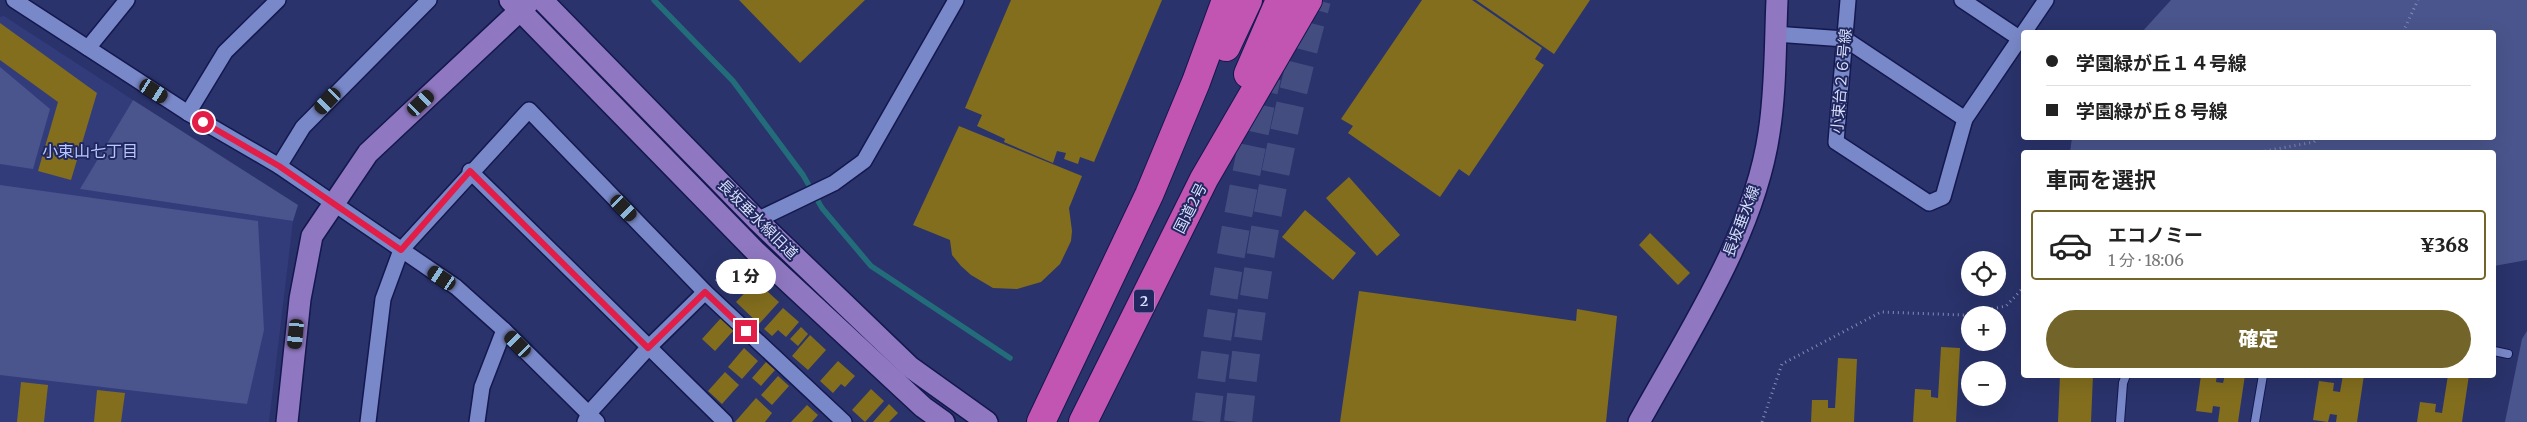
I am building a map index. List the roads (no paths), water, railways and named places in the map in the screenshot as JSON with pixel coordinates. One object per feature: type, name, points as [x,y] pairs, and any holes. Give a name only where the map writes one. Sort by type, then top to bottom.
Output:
[{"type":"highway","points":[[1149,195],[1196,82],[1226,0]]},
{"type":"highway","points":[[1041,422],[1149,195],[1248,0]]},
{"type":"highway","points":[[1204,179],[1280,0]]},
{"type":"highway","name":"国道2号","points":[[1083,422],[1204,179],[1308,0]]},
{"type":"street","points":[[14,0],[188,113],[279,166],[456,287],[504,330],[590,419],[648,348],[705,292]]},
{"type":"street","points":[[88,48],[127,0]]},
{"type":"street","points":[[188,113],[225,52],[278,0]]},
{"type":"street","points":[[279,166],[303,127],[429,0]]},
{"type":"street","name":"長坂垂水線旧道","points":[[542,0],[757,220],[910,367],[988,422]]},
{"type":"street","points":[[757,220],[834,183],[864,161],[956,0]]},
{"type":"street","name":"長坂垂水線","points":[[1639,422],[1715,284],[1751,203],[1769,133],[1778,0]]},
{"type":"street","name":"小束台２６号線","points":[[1848,0],[1836,142],[1929,202],[1943,197],[1966,119],[2021,35]]},
{"type":"street","points":[[1962,0],[2019,38]]},
{"type":"street","name":"小束台２６号線","points":[[2025,30],[2046,0]]},
{"type":"street","points":[[287,422],[300,299],[312,236],[368,153],[520,4]]},
{"type":"street","name":"長坂垂水線旧道","points":[[520,4],[757,253],[922,407],[944,422]]},
{"type":"street","points":[[1775,34],[1845,39],[1966,119]]},
{"type":"street","points":[[368,422],[383,299],[401,250],[470,171],[529,110],[705,292],[844,422]]},
{"type":"street","points":[[470,171],[725,422]]},
{"type":"street","points":[[477,422],[482,387],[504,330]]},
{"type":"lane","points":[[2496,351],[2508,354]]},
{"type":"lane","points":[[2120,422],[2122,390],[2125,378]]},
{"type":"lane","points":[[2255,422],[2262,378]]},
{"type":"waterway","points":[[654,0],[733,81],[803,175],[822,208],[871,266],[1010,358]]},
{"type":"tunnel","points":[[1238,422],[1251,316],[1268,210],[1290,104],[1317,0]]},
{"type":"tunnel","points":[[1206,422],[1232,249],[1267,77]]},
{"type":"district","name":"小束山七丁目","points":[[90,151]]}]
